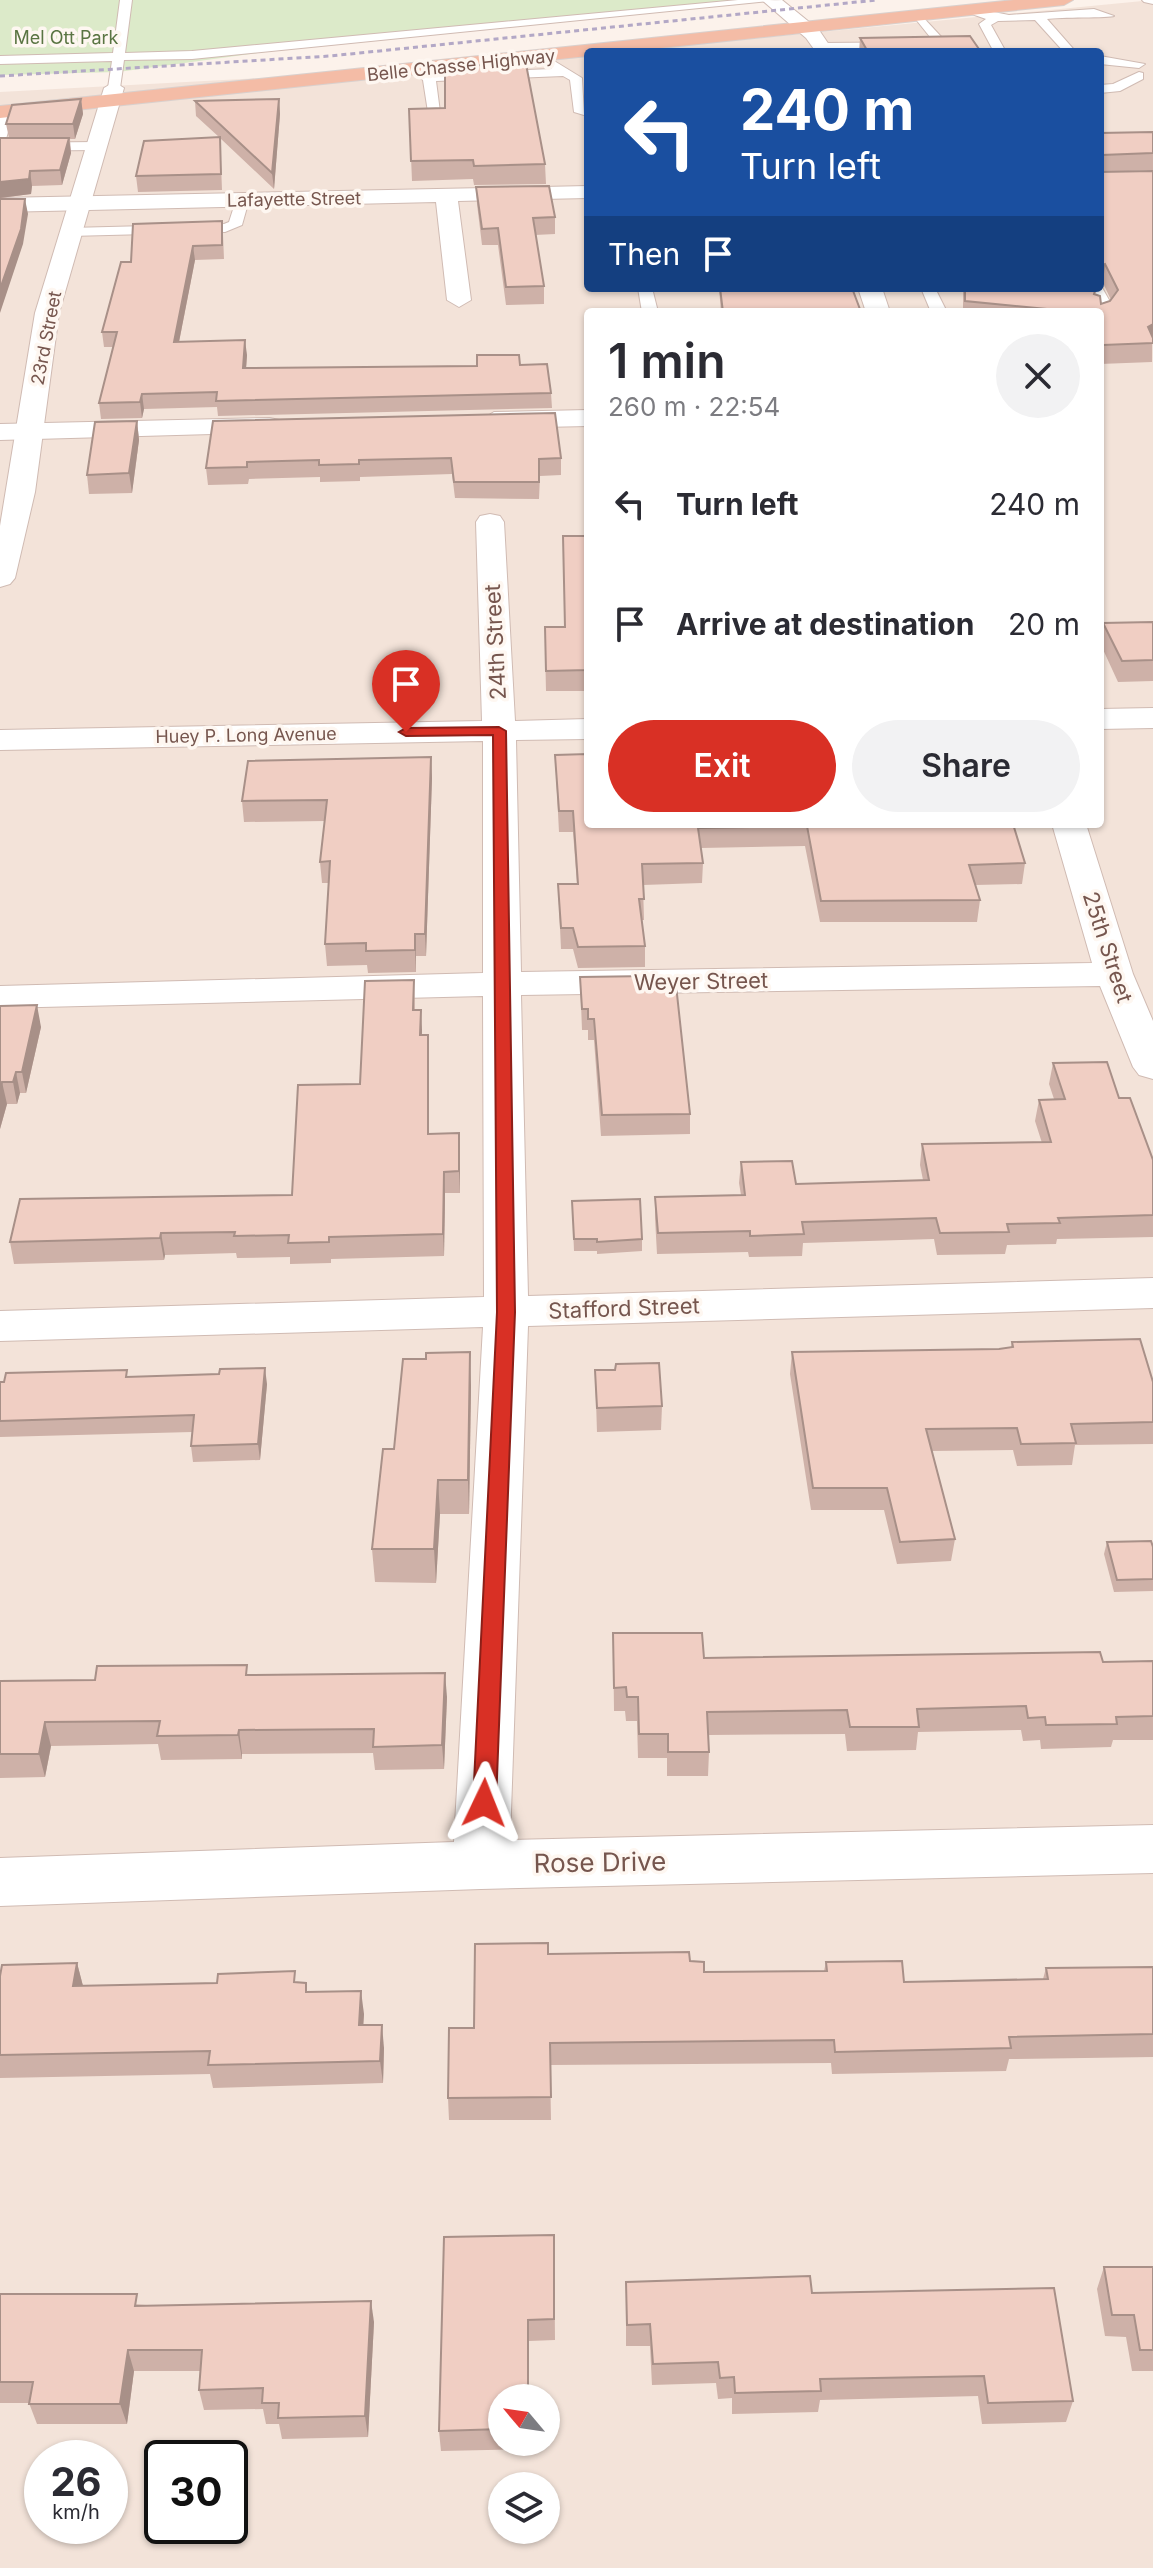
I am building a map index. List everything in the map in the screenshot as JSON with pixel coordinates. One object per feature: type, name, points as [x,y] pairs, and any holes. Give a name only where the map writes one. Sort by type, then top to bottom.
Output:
[{"type":"highway","name":"Belle Chasse Highway","points":[[3,107],[797,23],[1064,0]]},
{"type":"highway","name":"Belle Chasse Highway","points":[[666,48],[797,23],[852,24],[920,17],[971,6]]},
{"type":"highway","name":"Belle Chasse Highway","points":[[112,94],[421,74],[540,56],[584,53]]},
{"type":"street","points":[[773,1],[822,48]]},
{"type":"street","name":"23rd Street","points":[[0,578],[16,531],[41,343],[77,204],[112,94]]},
{"type":"street","name":"Lafayette Street","points":[[0,205],[584,192]]},
{"type":"street","points":[[446,196],[459,300]]},
{"type":"street","points":[[466,421],[584,418]]},
{"type":"street","points":[[0,432],[295,425]]},
{"type":"street","name":"24th Street","points":[[481,1865],[506,1312],[499,731],[490,522]]},
{"type":"street","points":[[1104,719],[1153,718]]},
{"type":"street","name":"Huey P. Long Avenue","points":[[0,740],[584,729]]},
{"type":"street","name":"25th Street","points":[[1070,828],[1114,974],[1153,1067]]},
{"type":"street","name":"Weyer Street","points":[[0,997],[502,984],[1114,974]]},
{"type":"street","name":"Stafford Street","points":[[0,1326],[1153,1293]]},
{"type":"street","name":"Rose Drive","points":[[0,1882],[481,1865],[1153,1849]]},
{"type":"lane","points":[[112,94],[126,0]]},
{"type":"lane","points":[[0,60],[119,58],[324,44],[773,1]]},
{"type":"lane","points":[[971,6],[993,20]]},
{"type":"lane","points":[[997,48],[985,29],[985,24],[993,20],[1088,10],[1108,16]]},
{"type":"lane","points":[[854,48],[943,45],[920,17]]},
{"type":"lane","points":[[1039,17],[1066,48]]},
{"type":"lane","points":[[852,24],[882,40],[884,46]]},
{"type":"lane","points":[[1128,45],[1134,73]]},
{"type":"lane","points":[[540,56],[576,78],[580,112]]},
{"type":"lane","points":[[1104,62],[1134,73]]},
{"type":"lane","points":[[434,112],[421,74],[563,72]]},
{"type":"lane","points":[[1104,87],[1134,73]]},
{"type":"lane","points":[[0,139],[3,107]]},
{"type":"lane","points":[[0,147],[96,146]]},
{"type":"lane","points":[[70,232],[225,228],[235,225],[242,200]]},
{"type":"shaded area","points":[[1153,0],[1153,2568],[0,2568],[0,92],[467,67],[584,55],[584,292],[1104,292],[1104,48],[657,48]]},
{"type":"green space","name":"Mel Ott Park","points":[[0,0],[754,0],[324,44],[118,72],[0,75]]},
{"type":"building","points":[[970,36],[978,48],[866,48],[860,38]]},
{"type":"building","points":[[526,64],[545,164],[474,166],[473,160],[411,161],[409,109],[445,108],[445,66]]},
{"type":"building","points":[[81,99],[73,124],[6,124],[12,105]]},
{"type":"building","points":[[279,99],[272,173],[195,101]]},
{"type":"building","points":[[1153,132],[1153,153],[1104,155],[1104,133]]},
{"type":"building","points":[[220,137],[221,174],[136,176],[144,141]]},
{"type":"building","points":[[0,138],[69,138],[60,170],[30,171],[29,179],[0,182]]},
{"type":"building","points":[[1153,171],[1153,324],[1148,327],[1153,343],[1104,345],[1104,308],[1037,308],[965,301],[965,292],[1095,292],[1100,296],[1101,304],[1110,301],[1118,290],[1105,264],[1104,172]]},
{"type":"building","points":[[549,186],[555,217],[533,218],[544,286],[506,287],[498,228],[482,229],[476,187]]},
{"type":"building","points":[[0,199],[25,199],[21,229],[0,289]]},
{"type":"building","points":[[222,221],[222,245],[193,246],[174,342],[245,340],[243,368],[477,366],[477,355],[519,355],[520,365],[547,364],[551,393],[216,401],[217,392],[142,394],[140,402],[99,403],[117,332],[102,332],[121,262],[131,262],[133,224]]},
{"type":"building","points":[[720,292],[854,292],[860,308],[722,308]]},
{"type":"building","points":[[555,413],[561,458],[539,459],[539,482],[454,482],[451,458],[359,460],[359,464],[319,465],[319,460],[247,462],[247,467],[206,468],[213,421]]},
{"type":"building","points":[[137,421],[129,473],[87,475],[95,422]]},
{"type":"building","points":[[563,536],[584,536],[584,670],[546,671],[545,627],[565,627]]},
{"type":"building","points":[[1153,622],[1153,660],[1122,661],[1104,623]]},
{"type":"building","points":[[584,754],[584,828],[698,828],[703,863],[642,864],[644,899],[639,899],[645,946],[578,947],[573,928],[561,928],[558,884],[578,884],[573,811],[559,811],[555,755]]},
{"type":"building","points":[[431,757],[425,934],[415,934],[415,950],[366,951],[366,943],[325,944],[330,861],[320,862],[327,800],[242,801],[248,761]]},
{"type":"building","points":[[807,828],[1014,828],[1025,863],[969,865],[980,900],[821,901]]},
{"type":"building","points":[[649,976],[650,985],[676,985],[690,1114],[602,1115],[594,1019],[588,1019],[588,1009],[582,1009],[580,977]]},
{"type":"building","points":[[414,980],[413,1010],[421,1010],[420,1035],[428,1035],[428,1134],[459,1133],[459,1171],[444,1172],[443,1234],[329,1237],[329,1242],[288,1243],[289,1235],[161,1233],[160,1238],[10,1242],[20,1199],[292,1195],[298,1085],[360,1084],[365,981]]},
{"type":"building","points":[[37,1005],[22,1072],[16,1072],[13,1082],[2,1082],[0,1091],[0,1006]]},
{"type":"building","points":[[1107,1062],[1119,1098],[1130,1098],[1153,1160],[1153,1215],[1058,1218],[1060,1223],[1007,1224],[1009,1232],[940,1233],[936,1218],[802,1222],[804,1234],[750,1236],[750,1231],[658,1233],[655,1197],[745,1195],[741,1162],[792,1161],[796,1184],[929,1180],[922,1144],[1051,1142],[1039,1100],[1065,1099],[1053,1063]]},
{"type":"building","points":[[640,1199],[642,1239],[597,1242],[597,1239],[574,1239],[572,1201]]},
{"type":"building","points":[[1140,1339],[1153,1382],[1153,1422],[1071,1424],[1076,1443],[1021,1444],[1017,1428],[926,1429],[955,1539],[900,1542],[887,1488],[813,1488],[792,1352],[999,1349],[1013,1347],[1012,1342]]},
{"type":"building","points":[[470,1352],[468,1480],[438,1480],[434,1549],[372,1549],[383,1449],[394,1449],[403,1359],[426,1359],[426,1353]]},
{"type":"building","points":[[659,1363],[662,1406],[597,1408],[595,1370],[615,1370],[616,1364]]},
{"type":"building","points":[[265,1368],[258,1444],[191,1446],[194,1415],[0,1421],[0,1382],[4,1382],[6,1373],[127,1370],[126,1377],[219,1374],[220,1369]]},
{"type":"building","points":[[1151,1541],[1153,1579],[1117,1580],[1107,1542]]},
{"type":"building","points":[[613,1633],[702,1633],[704,1658],[1100,1652],[1103,1662],[1153,1661],[1153,1716],[1116,1717],[1117,1724],[1046,1725],[1045,1717],[1028,1718],[1026,1706],[917,1709],[919,1727],[850,1727],[847,1710],[707,1712],[709,1752],[668,1752],[668,1734],[639,1734],[638,1697],[627,1697],[626,1687],[614,1688]]},
{"type":"building","points":[[247,1665],[246,1675],[445,1673],[442,1745],[373,1747],[374,1729],[239,1730],[238,1735],[157,1736],[160,1721],[45,1722],[39,1754],[0,1754],[0,1681],[95,1680],[97,1666]]},
{"type":"building","points":[[548,1943],[548,1954],[689,1952],[690,1961],[704,1962],[704,1972],[827,1971],[826,1962],[902,1961],[904,1982],[1048,1979],[1046,1968],[1153,1967],[1153,2034],[1009,2037],[1011,2048],[835,2052],[834,2040],[550,2043],[551,2097],[448,2098],[449,2028],[474,2028],[475,1944]]},
{"type":"building","points":[[77,1963],[73,1986],[217,1983],[218,1974],[295,1971],[294,1982],[306,1983],[306,1992],[361,1991],[359,2025],[382,2025],[380,2061],[208,2065],[210,2051],[0,2055],[2,1965]]},
{"type":"building","points":[[554,2235],[554,2319],[528,2320],[528,2384],[488,2384],[488,2429],[439,2431],[444,2237]]},
{"type":"building","points":[[1104,2267],[1153,2267],[1153,2350],[1140,2350],[1134,2315],[1112,2315]]},
{"type":"building","points":[[810,2276],[812,2293],[1054,2288],[1073,2401],[988,2403],[984,2376],[820,2379],[821,2391],[735,2393],[734,2377],[720,2378],[718,2362],[653,2364],[650,2324],[627,2325],[626,2282]]},
{"type":"building","points":[[0,2294],[137,2294],[135,2306],[371,2301],[365,2416],[278,2418],[279,2403],[262,2403],[263,2388],[199,2390],[202,2350],[128,2350],[120,2404],[29,2404],[33,2382],[0,2382]]},
{"type":"railway","points":[[0,76],[330,56],[877,0]]},
{"type":"route","points":[[406,732],[499,731],[506,1312],[484,1803]]}]
